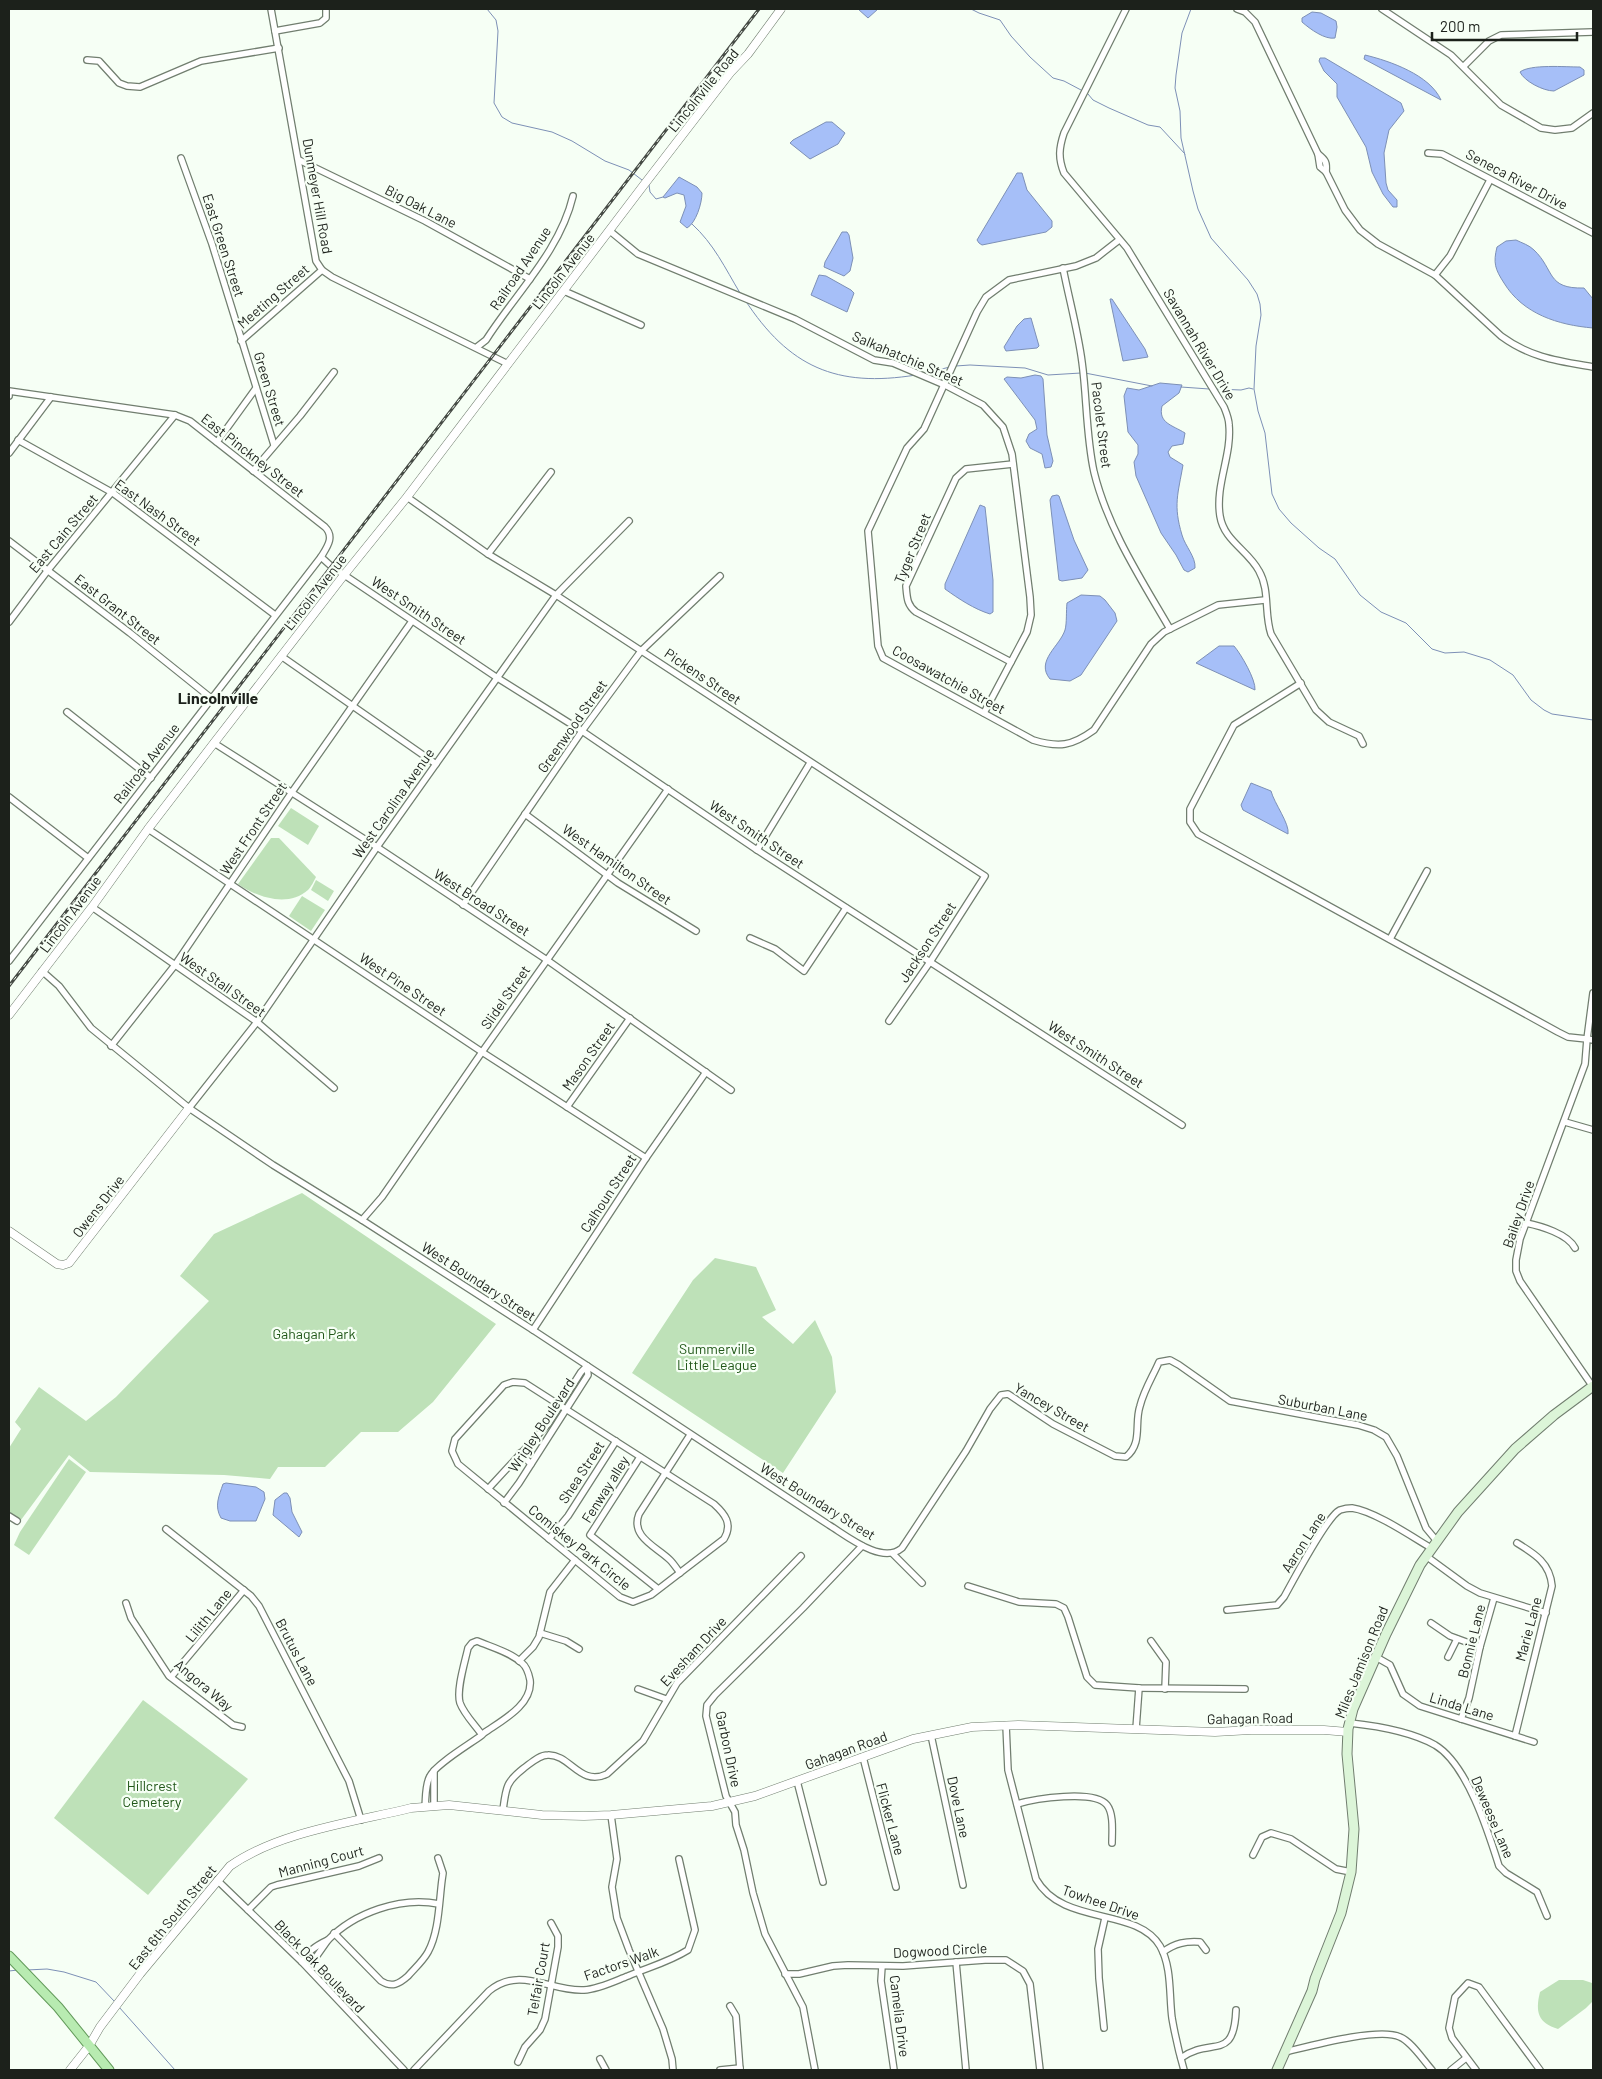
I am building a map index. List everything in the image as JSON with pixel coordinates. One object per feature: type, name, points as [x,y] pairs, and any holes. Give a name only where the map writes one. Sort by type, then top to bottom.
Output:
[{"type":"main road","name":"Miles Jamison Road","points":[[1277,2070],[1312,1991],[1314,1979],[1331,1941],[1345,1900],[1351,1872],[1354,1829],[1346,1754],[1349,1728],[1353,1710],[1406,1589],[1431,1548],[1458,1512],[1515,1449],[1552,1416],[1593,1386]]},
{"type":"main road","points":[[11,1957],[58,2007],[109,2070]]},
{"type":"street","name":"Dunmeyer Hill Road","points":[[271,9],[316,261],[322,270],[332,277],[508,364]]},
{"type":"street","points":[[275,31],[320,23],[326,18],[326,9]]},
{"type":"street","name":"Lincolnville Road","points":[[644,186],[781,9]]},
{"type":"street","name":"Savannah River Drive","points":[[1126,9],[1064,133],[1059,150],[1060,162],[1064,173],[1127,248],[1224,406],[1230,424],[1219,498],[1223,527],[1259,570],[1265,585],[1267,622],[1271,634],[1316,710],[1329,722],[1358,736],[1363,744]]},
{"type":"street","points":[[1237,9],[1248,12],[1255,22],[1318,154],[1325,159],[1327,164],[1326,172],[1345,210],[1360,230],[1378,244],[1435,275],[1513,345],[1538,356],[1593,367]]},
{"type":"street","points":[[1382,9],[1451,55],[1501,105],[1541,128],[1555,130],[1572,128],[1593,112]]},
{"type":"street","points":[[1464,66],[1489,41],[1501,35],[1593,32]]},
{"type":"street","points":[[87,60],[98,61],[119,83],[140,87],[201,61],[279,48]]},
{"type":"street","name":"Seneca River Drive","points":[[1428,153],[1442,154],[1593,233]]},
{"type":"street","name":"East Green Street","points":[[181,158],[212,244],[241,341]]},
{"type":"street","name":"Big Oak Lane","points":[[299,160],[425,221],[530,279]]},
{"type":"street","points":[[1435,275],[1450,256],[1490,180]]},
{"type":"street","name":"Lincoln Avenue","points":[[9,1015],[92,907],[214,742],[344,575],[408,497],[644,186]]},
{"type":"street","name":"Railroad Avenue","points":[[476,348],[486,340],[544,259],[564,224],[573,196]]},
{"type":"street","name":"Salkahatchie Street","points":[[610,231],[638,254],[795,319],[874,360],[893,363],[944,385],[984,405],[1003,427],[1014,464],[1031,615],[1027,632],[984,713]]},
{"type":"street","name":"Coosawatchie Street","points":[[1119,240],[1096,258],[1063,268],[1009,280],[986,297],[977,312],[924,429],[907,448],[868,531],[878,646],[883,658],[1034,740],[1050,745],[1065,745],[1082,738],[1094,730],[1151,644],[1170,629],[1218,605],[1265,600]]},
{"type":"street","name":"Pacolet Street","points":[[1063,268],[1082,362],[1088,432],[1094,472],[1122,547],[1170,629]]},
{"type":"street","name":"Meeting Street","points":[[241,341],[322,270]]},
{"type":"street","points":[[564,291],[641,325]]},
{"type":"street","name":"Green Street","points":[[241,341],[274,445]]},
{"type":"street","points":[[253,471],[300,416],[334,372]]},
{"type":"street","points":[[217,442],[256,388]]},
{"type":"street","name":"East Pinckney Street","points":[[9,393],[175,414],[190,421],[329,531],[331,538],[321,557]]},
{"type":"street","points":[[9,453],[51,397]]},
{"type":"street","name":"East Cain Street","points":[[9,622],[48,570],[175,414]]},
{"type":"street","name":"East Nash Street","points":[[18,440],[113,492],[275,615]]},
{"type":"street","name":"Tyger Street","points":[[1011,662],[916,612],[907,599],[906,586],[956,478],[966,469],[1014,464]]},
{"type":"street","points":[[488,554],[551,472]]},
{"type":"street","name":"Pickens Street","points":[[408,497],[488,554],[556,595],[985,876]]},
{"type":"street","name":"West Carolina Avenue","points":[[189,1108],[257,1022],[496,677],[556,595],[629,521]]},
{"type":"street","name":"East Grant Street","points":[[9,541],[211,698]]},
{"type":"street","name":"Railroad Avenue","points":[[9,961],[321,557]]},
{"type":"street","name":"West Smith Street","points":[[321,557],[412,621],[582,731],[758,850],[1182,1125]]},
{"type":"street","name":"Greenwood Street","points":[[463,905],[582,731],[641,651],[720,576]]},
{"type":"street","name":"West Front Street","points":[[111,1046],[175,965],[292,792],[412,621]]},
{"type":"street","points":[[282,656],[436,764]]},
{"type":"street","points":[[1301,683],[1234,725],[1190,809],[1190,822],[1198,834],[1558,1032],[1568,1037],[1590,1040]]},
{"type":"street","points":[[67,712],[151,778]]},
{"type":"street","name":"West Broad Street","points":[[214,742],[547,960],[731,1090]]},
{"type":"street","points":[[758,850],[810,763]]},
{"type":"street","name":"Slidel Street","points":[[362,1220],[382,1197],[668,788]]},
{"type":"street","points":[[9,797],[88,858]]},
{"type":"street","name":"West Hamilton Street","points":[[525,814],[607,875],[696,931]]},
{"type":"street","name":"West Pine Street","points":[[148,829],[482,1052],[646,1158]]},
{"type":"street","points":[[1390,939],[1427,871]]},
{"type":"street","name":"Jackson Street","points":[[889,1021],[930,962],[985,876]]},
{"type":"street","name":"West Stall Street","points":[[92,907],[257,1022],[334,1088]]},
{"type":"street","points":[[750,938],[775,949],[804,971],[846,908]]},
{"type":"street","name":"West Boundary Street","points":[[42,971],[59,986],[91,1028],[189,1108],[273,1165],[533,1330],[690,1435],[862,1546],[881,1553],[893,1554]]},
{"type":"street","name":"Bailey Drive","points":[[1593,993],[1590,1040],[1585,1064],[1526,1223],[1517,1250],[1516,1266],[1518,1276],[1526,1290],[1593,1386]]},
{"type":"street","name":"Mason Street","points":[[567,1107],[630,1018]]},
{"type":"street","name":"Calhoun Street","points":[[533,1330],[646,1158],[706,1072]]},
{"type":"street","name":"Owens Drive","points":[[9,1231],[57,1264],[69,1263],[189,1108]]},
{"type":"street","points":[[1565,1122],[1593,1130]]},
{"type":"street","points":[[1526,1223],[1558,1234],[1572,1243],[1575,1248]]},
{"type":"street","name":"Yancey Street","points":[[893,1554],[899,1551],[908,1540],[990,1409],[1001,1395],[1008,1394],[1053,1424],[1115,1456],[1126,1457],[1136,1445],[1139,1408],[1159,1362],[1170,1360],[1179,1365]]},
{"type":"street","name":"Suburban Lane","points":[[1179,1365],[1230,1401],[1358,1425],[1382,1434],[1397,1456],[1426,1528],[1431,1548]]},
{"type":"street","name":"Wrigley Boulevard","points":[[488,1489],[548,1424],[581,1372],[587,1366]]},
{"type":"street","name":"Wrigley Boulevard","points":[[504,1502],[567,1410],[588,1375],[587,1366]]},
{"type":"street","name":"Comiskey Park Circle","points":[[513,1382],[525,1383],[560,1406],[714,1504],[724,1513],[728,1522],[728,1530],[724,1539],[658,1590],[639,1601],[627,1600],[620,1597],[455,1460],[452,1451],[459,1434],[504,1385],[513,1382]]},
{"type":"street","points":[[680,1573],[671,1560],[641,1536],[637,1526],[639,1514],[690,1435]]},
{"type":"street","name":"Shea Street","points":[[549,1539],[568,1516],[616,1441]]},
{"type":"street","points":[[520,1454],[531,1464]]},
{"type":"street","name":"Fenway alley","points":[[640,1457],[590,1534],[658,1590]]},
{"type":"street","name":"Aaron Lane","points":[[1226,1610],[1276,1605],[1284,1597],[1329,1521],[1340,1510],[1351,1508],[1368,1514],[1431,1548]]},
{"type":"street","points":[[9,1516],[17,1521]]},
{"type":"street","name":"Brutus Lane","points":[[166,1529],[244,1590],[258,1606],[330,1740],[349,1780],[359,1820]]},
{"type":"street","name":"Marie Lane","points":[[1515,1736],[1552,1586],[1548,1572],[1538,1556],[1517,1543]]},
{"type":"street","name":"Garbon Drive","points":[[785,1974],[765,1934],[736,1825],[735,1812],[730,1802],[706,1716],[708,1705],[725,1684],[803,1608],[862,1546]]},
{"type":"street","points":[[1431,1548],[1467,1586],[1494,1598],[1546,1613]]},
{"type":"street","points":[[893,1554],[922,1583]]},
{"type":"street","name":"Evesham Drive","points":[[503,1810],[506,1787],[510,1779],[542,1757],[548,1755],[558,1758],[582,1774],[590,1777],[600,1777],[607,1774],[642,1741],[666,1699],[682,1678],[801,1556]]},
{"type":"street","points":[[519,1661],[533,1647],[540,1633],[550,1592],[575,1560]]},
{"type":"street","points":[[968,1586],[1019,1602],[1060,1606],[1068,1617],[1089,1681],[1098,1686],[1165,1689],[1245,1689]]},
{"type":"street","name":"Lilith Lane","points":[[171,1677],[244,1590]]},
{"type":"street","name":"Bonnie Lane","points":[[1461,1719],[1475,1676],[1480,1647],[1494,1598]]},
{"type":"street","name":"Angora Way","points":[[126,1603],[131,1618],[157,1660],[171,1677],[233,1725],[242,1727]]},
{"type":"street","points":[[1431,1623],[1447,1635],[1480,1647]]},
{"type":"street","points":[[540,1633],[566,1641],[579,1649]]},
{"type":"street","points":[[1448,1657],[1457,1639]]},
{"type":"street","points":[[425,1807],[430,1775],[520,1707],[528,1696],[529,1674],[523,1664],[506,1653],[477,1641],[468,1648],[459,1694],[460,1702],[482,1735]]},
{"type":"street","points":[[1151,1641],[1166,1662],[1165,1689]]},
{"type":"street","name":"Linda Lane","points":[[1376,1657],[1390,1665],[1400,1689],[1410,1701],[1420,1706],[1534,1742]]},
{"type":"street","points":[[1136,1729],[1139,1688]]},
{"type":"street","points":[[638,1689],[666,1699]]},
{"type":"street","name":"Gahagan Road","points":[[359,1820],[411,1808],[434,1806],[457,1806],[542,1815],[611,1816],[712,1806],[755,1796],[863,1757],[931,1735],[959,1729],[1006,1725],[1215,1732],[1349,1728]]},
{"type":"street","name":"Towhee Drive","points":[[1006,1725],[1008,1770],[1033,1868],[1041,1887],[1051,1898],[1065,1906],[1142,1930],[1155,1939],[1163,1952],[1167,1968],[1173,2019],[1184,2070]]},
{"type":"street","name":"Deweese Lane","points":[[1349,1728],[1370,1725],[1412,1735],[1434,1744],[1446,1753],[1477,1804],[1499,1866],[1506,1873],[1538,1892],[1547,1916]]},
{"type":"street","name":"Dove Lane","points":[[931,1735],[963,1884]]},
{"type":"street","name":"Flicker Lane","points":[[863,1757],[896,1887]]},
{"type":"street","points":[[434,1771],[434,1806]]},
{"type":"street","points":[[797,1781],[823,1882]]},
{"type":"street","points":[[1017,1804],[1056,1797],[1100,1800],[1110,1812],[1112,1843]]},
{"type":"street","points":[[611,1816],[617,1859],[612,1886],[616,1911],[621,1930],[663,2029],[672,2059],[673,2070]]},
{"type":"street","name":"East 6th South Street","points":[[70,2070],[124,1995],[230,1866],[267,1844],[359,1820]]},
{"type":"street","points":[[1253,1856],[1262,1837],[1271,1833],[1291,1839],[1340,1871],[1351,1872]]},
{"type":"street","name":"Manning Court","points":[[248,1910],[271,1887],[359,1866],[379,1858]]},
{"type":"street","points":[[334,1933],[381,1981],[386,1984],[396,1985],[412,1971],[428,1952],[433,1937],[443,1873],[438,1858]]},
{"type":"street","name":"Factors Walk","points":[[414,2070],[493,1988],[504,1982],[517,1979],[586,1990],[668,1961],[688,1950],[695,1930],[679,1859]]},
{"type":"street","name":"Black Oak Boulevard","points":[[217,1880],[302,1962],[380,2047],[404,2070]]},
{"type":"street","points":[[302,1962],[308,1963],[316,1957],[334,1933],[354,1919],[394,1905],[417,1902],[438,1904]]},
{"type":"street","points":[[1104,2028],[1098,1949],[1105,1918]]},
{"type":"street","name":"Telfair Court","points":[[518,2062],[525,2047],[543,2024],[558,1946],[558,1936],[551,1923]]},
{"type":"street","points":[[1163,1952],[1170,1947],[1190,1941],[1200,1942],[1206,1950]]},
{"type":"street","name":"Dogwood Circle","points":[[785,1974],[799,1974],[833,1966],[848,1965],[882,1966],[999,1959],[1012,1963],[1028,1977],[1032,1991],[1040,2070]]},
{"type":"street","points":[[956,1962],[966,2070]]},
{"type":"street","name":"Camelia Drive","points":[[882,1966],[881,1980],[894,2070]]},
{"type":"street","points":[[785,1974],[802,2007],[815,2070]]},
{"type":"street","points":[[1476,2070],[1452,2038],[1449,2028],[1454,1997],[1468,1983],[1479,1987],[1540,2070]]},
{"type":"street","points":[[720,2070],[740,2069],[736,2016],[730,2006]]},
{"type":"street","points":[[1181,2058],[1192,2051],[1225,2044],[1234,2032],[1236,2010]]},
{"type":"street","points":[[1286,2052],[1343,2038],[1388,2033],[1405,2040],[1432,2070]]},
{"type":"street","points":[[1451,2070],[1466,2058]]},
{"type":"street","points":[[600,2059],[606,2070]]},
{"type":"green space","points":[[291,808],[319,826],[308,845],[278,826]]},
{"type":"green space","points":[[271,838],[279,838],[316,877],[309,889],[300,895],[291,898],[272,899],[254,893],[238,884]]},
{"type":"green space","points":[[316,880],[334,891],[328,901],[311,890]]},
{"type":"green space","points":[[302,896],[325,910],[311,931],[289,916]]},
{"type":"green space","name":"Gahagan Park","points":[[302,1193],[496,1324],[433,1402],[398,1432],[361,1432],[325,1467],[278,1467],[270,1479],[224,1475],[90,1472],[69,1455],[18,1524],[9,1518],[9,1448],[21,1429],[15,1422],[39,1387],[86,1421],[116,1397],[209,1301],[180,1276],[214,1234]]},
{"type":"green space","name":"Summerville Little League","points":[[715,1258],[756,1267],[776,1310],[762,1317],[793,1344],[815,1320],[832,1357],[836,1392],[783,1473],[632,1373],[693,1280]]},
{"type":"green space","points":[[69,1459],[86,1472],[29,1555],[14,1545],[20,1532]]},
{"type":"green space","name":"Hillcrest Cemetery","points":[[143,1700],[248,1779],[148,1895],[54,1818]]},
{"type":"green space","points":[[1559,1980],[1583,1980],[1592,1983],[1593,2001],[1558,2029],[1551,2027],[1542,2020],[1538,2011],[1538,2005],[1540,1992]]},
{"type":"water","points":[[858,9],[878,9],[868,18]]},
{"type":"water","points":[[1312,12],[1321,13],[1336,21],[1335,38],[1322,36],[1302,22],[1302,18]]},
{"type":"water","points":[[1365,55],[1397,65],[1419,76],[1436,91],[1441,100],[1364,59]]},
{"type":"water","points":[[1320,58],[1325,58],[1401,103],[1404,111],[1389,130],[1384,153],[1386,183],[1388,190],[1397,200],[1397,207],[1393,207],[1383,194],[1372,172],[1366,147],[1337,97],[1337,84],[1324,71],[1319,61]]},
{"type":"water","points":[[1540,67],[1580,67],[1584,70],[1584,75],[1554,91],[1534,85],[1525,79],[1520,72],[1525,69]]},
{"type":"water","points":[[826,122],[832,122],[845,133],[838,144],[810,159],[790,143],[793,140]]},
{"type":"water","points":[[1017,173],[1022,173],[1027,190],[1052,221],[1052,227],[1046,232],[982,245],[977,240]]},
{"type":"water","points":[[679,177],[697,187],[702,193],[698,212],[693,222],[687,228],[680,222],[686,206],[684,195],[677,193],[665,198],[663,197]]},
{"type":"water","points":[[842,232],[847,232],[849,235],[853,258],[850,271],[844,276],[824,267]]},
{"type":"water","points":[[1516,240],[1528,245],[1541,257],[1557,282],[1572,287],[1584,288],[1593,299],[1593,328],[1554,321],[1531,310],[1512,294],[1499,274],[1495,257],[1497,247],[1506,241]]},
{"type":"water","points":[[819,275],[826,276],[854,293],[847,312],[811,295]]},
{"type":"water","points":[[1110,299],[1112,299],[1145,349],[1148,357],[1123,361]]},
{"type":"water","points":[[1031,318],[1039,346],[1037,348],[1006,351],[1004,347],[1017,326],[1024,319]]},
{"type":"water","points":[[1035,375],[1041,376],[1043,379],[1047,435],[1053,461],[1051,467],[1045,468],[1042,454],[1030,448],[1026,441],[1029,434],[1037,429],[1035,420],[1004,379],[1007,377],[1021,378]]},
{"type":"water","points":[[1160,383],[1182,385],[1179,393],[1162,406],[1161,412],[1167,423],[1185,433],[1183,444],[1172,446],[1168,452],[1170,457],[1183,465],[1177,507],[1182,535],[1195,564],[1195,568],[1188,572],[1184,570],[1161,533],[1136,476],[1134,462],[1138,454],[1138,445],[1128,432],[1124,396],[1127,388],[1139,390]]},
{"type":"water","points":[[1057,495],[1088,570],[1082,578],[1059,580],[1050,500],[1052,496]]},
{"type":"water","points":[[980,505],[985,507],[993,580],[993,612],[990,614],[972,607],[945,589],[945,584]]},
{"type":"water","points":[[1081,595],[1100,596],[1115,613],[1117,621],[1081,675],[1070,681],[1050,679],[1045,666],[1065,630],[1067,603]]},
{"type":"water","points":[[1219,646],[1234,646],[1251,674],[1255,690],[1196,663]]},
{"type":"water","points":[[1251,783],[1271,791],[1287,825],[1288,834],[1243,810],[1241,805]]},
{"type":"water","points":[[223,1484],[256,1487],[264,1492],[265,1499],[256,1521],[230,1521],[221,1518],[218,1501]]},
{"type":"water","points":[[284,1493],[287,1493],[290,1498],[292,1512],[302,1532],[299,1537],[273,1515],[275,1500]]},
{"type":"waterway","points":[[487,9],[496,20],[498,31],[494,103],[502,117],[512,123],[552,132],[572,141],[605,161],[629,170],[642,180]]},
{"type":"waterway","points":[[971,9],[1000,20],[1011,36],[1030,57],[1053,78],[1064,81],[1081,90]]},
{"type":"waterway","points":[[1191,9],[1182,33],[1176,75],[1175,88],[1180,111],[1181,138],[1198,209],[1211,238],[1248,280],[1257,294],[1260,304],[1261,315],[1256,346],[1254,389],[1265,433],[1272,494],[1279,509],[1291,523],[1319,548],[1335,559],[1360,595],[1381,612],[1406,623],[1432,649],[1445,653],[1464,652],[1490,660],[1513,675],[1531,700],[1544,710],[1552,714],[1593,720]]},
{"type":"waterway","points":[[1088,94],[1093,100],[1109,108],[1148,125],[1160,127],[1185,154]]},
{"type":"waterway","points":[[649,185],[650,192],[656,199],[663,197]]},
{"type":"waterway","points":[[692,224],[713,248],[740,293]]},
{"type":"waterway","points":[[745,300],[779,342],[797,357],[817,368],[838,375],[862,378],[916,375]]},
{"type":"waterway","points":[[956,366],[1025,368],[1048,375],[1081,373]]},
{"type":"waterway","points":[[925,373],[950,367]]},
{"type":"waterway","points":[[1085,373],[1152,386]]},
{"type":"waterway","points":[[1181,387],[1209,389]]},
{"type":"waterway","points":[[1216,389],[1253,389]]},
{"type":"waterway","points":[[27,1970],[47,1969],[96,1982],[115,2002]]},
{"type":"waterway","points":[[9,1971],[18,1970]]},
{"type":"waterway","points":[[119,2007],[175,2070]]},
{"type":"railway","points":[[9,986],[759,9]]},
{"type":"district","name":"Lincolnville","points":[[218,697]]}]
